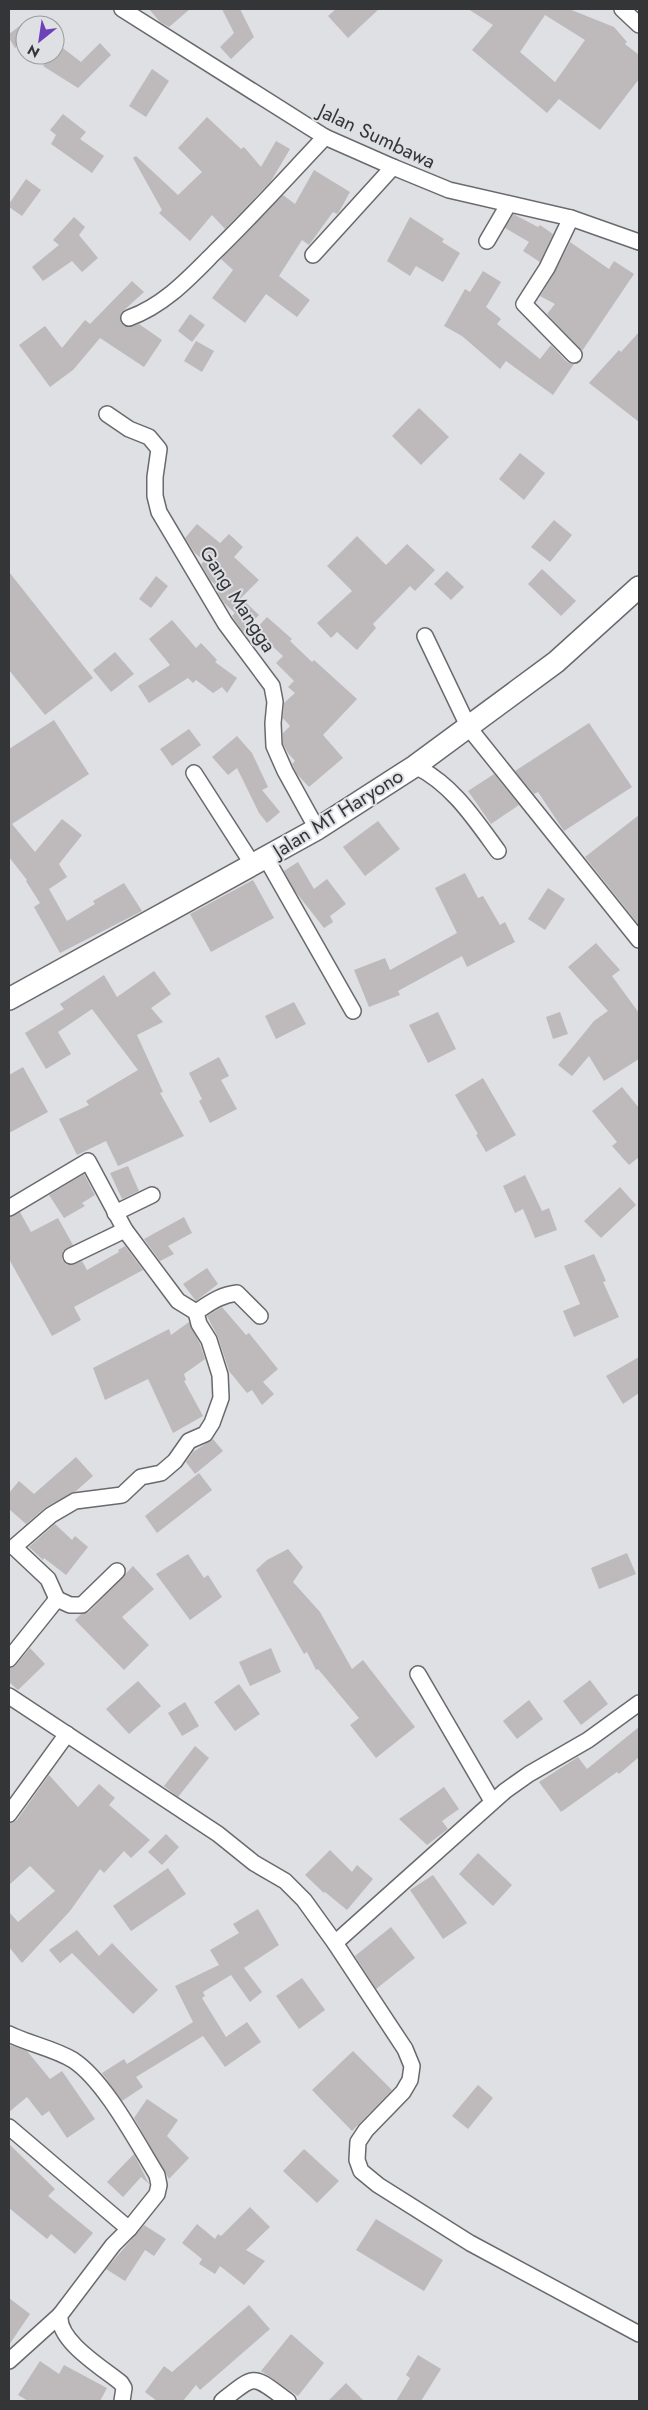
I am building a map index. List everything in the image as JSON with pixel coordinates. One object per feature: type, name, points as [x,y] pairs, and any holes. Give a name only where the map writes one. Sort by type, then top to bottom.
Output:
[{"type":"main road","name":"Jalan MT Haryono","points":[[9,999],[317,829],[415,766],[556,662],[639,587]]},
{"type":"street","name":"Jalan Sumbawa","points":[[122,9],[325,136],[393,167],[449,190],[508,205],[572,218],[639,242]]},
{"type":"street","points":[[622,9],[639,25]]},
{"type":"street","points":[[129,318],[156,306],[178,289],[245,222],[325,136]]},
{"type":"street","points":[[313,255],[393,167]]},
{"type":"street","points":[[487,241],[508,205]]},
{"type":"street","points":[[572,218],[548,268],[524,304],[574,355]]},
{"type":"street","name":"Gang Mangga","points":[[106,414],[129,429],[149,437],[159,449],[155,477],[155,496],[159,512],[225,623],[272,686],[275,702],[273,723],[274,746],[285,771],[317,829]]},
{"type":"street","points":[[425,636],[468,728],[639,940]]},
{"type":"street","points":[[415,766],[432,774],[454,794],[498,851]]},
{"type":"street","points":[[194,773],[260,861],[353,1011]]},
{"type":"street","points":[[9,1208],[88,1161],[125,1230],[178,1301],[196,1312],[212,1348],[220,1374],[220,1398],[212,1423],[204,1434],[189,1441],[175,1461],[161,1473],[141,1477],[122,1495],[75,1501],[51,1515],[14,1547],[48,1579],[57,1599],[70,1605],[82,1605],[117,1571]]},
{"type":"street","points":[[115,1213],[152,1195]]},
{"type":"street","points":[[71,1256],[125,1230]]},
{"type":"street","points":[[196,1312],[214,1299],[237,1293],[260,1316]]},
{"type":"street","points":[[9,1659],[57,1599]]},
{"type":"street","points":[[418,1674],[492,1801]]},
{"type":"street","points":[[9,1696],[218,1834],[254,1863],[285,1881],[304,1900],[335,1943],[405,2049],[412,2066],[410,2080],[403,2092],[366,2130],[358,2142],[356,2160],[362,2171],[378,2185],[470,2243],[639,2334]]},
{"type":"street","points":[[335,1943],[421,1868],[440,1847],[492,1801],[529,1774],[588,1740],[639,1703]]},
{"type":"street","points":[[9,1814],[67,1734]]},
{"type":"street","points":[[9,2034],[59,2053],[84,2068],[105,2095],[156,2175],[159,2185],[157,2194],[114,2245],[60,2315],[9,2361]]},
{"type":"street","points":[[10,2131],[129,2229]]},
{"type":"street","points":[[60,2315],[59,2322],[63,2332],[71,2342],[121,2383],[124,2388],[122,2401]]},
{"type":"street","points":[[222,2401],[248,2381],[254,2380],[260,2381],[288,2401]]},
{"type":"building","points":[[149,9],[190,9],[169,27],[160,22]]},
{"type":"building","points":[[222,9],[240,9],[254,37],[231,59],[220,47],[234,33]]},
{"type":"building","points":[[336,9],[379,9],[348,38],[328,16]]},
{"type":"building","points":[[468,9],[569,9],[614,27],[627,42],[625,44],[639,55],[639,79],[600,130],[559,99],[547,113],[472,50],[493,25]],"holes":[[[545,15],[585,40],[555,82],[520,52]]]},
{"type":"building","points":[[15,30],[15,48],[9,38],[9,34]]},
{"type":"building","points":[[100,43],[111,55],[78,88],[43,66],[65,65],[65,50],[81,62]]},
{"type":"building","points":[[152,69],[169,81],[146,117],[129,106]]},
{"type":"building","points":[[63,114],[86,132],[80,139],[104,156],[92,173],[51,144],[56,135],[50,130]]},
{"type":"building","points":[[207,117],[241,149],[244,147],[261,167],[276,141],[290,149],[271,181],[225,229],[212,215],[190,241],[159,213],[162,210],[133,158],[136,156],[178,195],[202,172],[178,148]]},
{"type":"building","points":[[314,170],[350,192],[339,212],[337,214],[333,212],[309,245],[302,240],[279,276],[310,300],[297,317],[266,294],[245,323],[212,298],[233,270],[221,259],[283,195],[295,204]]},
{"type":"building","points":[[26,179],[41,190],[22,216],[9,207],[9,204]]},
{"type":"building","points":[[513,214],[538,227],[540,225],[553,234],[540,262],[523,251],[529,242],[505,228]]},
{"type":"building","points":[[74,217],[85,227],[79,235],[98,258],[82,272],[72,261],[43,281],[32,267],[59,245],[53,240]]},
{"type":"building","points":[[410,217],[444,239],[442,242],[460,253],[443,282],[416,266],[410,276],[387,261]]},
{"type":"building","points":[[570,242],[609,269],[614,261],[634,274],[582,351],[547,314],[555,304],[540,296]]},
{"type":"building","points":[[483,271],[501,282],[486,307],[501,319],[497,324],[540,359],[551,345],[567,362],[574,364],[553,395],[506,361],[500,369],[462,336],[444,326],[465,289],[470,292]]},
{"type":"building","points":[[132,281],[144,292],[122,312],[121,322],[128,327],[139,324],[162,340],[144,367],[100,338],[73,370],[50,387],[19,345],[45,326],[62,348],[85,320],[90,324]]},
{"type":"building","points":[[190,314],[205,325],[192,342],[178,331]]},
{"type":"building","points":[[639,332],[639,422],[589,383],[619,350],[621,352]]},
{"type":"building","points":[[196,341],[214,351],[202,372],[184,361]]},
{"type":"building","points":[[419,408],[449,437],[421,465],[392,436]]},
{"type":"building","points":[[520,453],[545,473],[524,500],[499,479]]},
{"type":"building","points":[[554,520],[572,535],[550,562],[531,547]]},
{"type":"building","points":[[197,524],[220,543],[229,534],[243,547],[234,557],[259,580],[241,598],[259,615],[243,632],[232,616],[235,613],[224,603],[217,591],[219,588],[210,580],[201,564],[204,561],[194,552],[185,538]]},
{"type":"building","points":[[357,536],[386,565],[407,544],[435,570],[415,591],[410,586],[373,624],[376,628],[357,650],[337,632],[331,638],[317,623],[352,591],[327,566]]},
{"type":"building","points":[[542,569],[576,601],[561,616],[528,584]]},
{"type":"building","points":[[447,571],[464,587],[451,600],[434,584]]},
{"type":"building","points":[[9,572],[93,678],[45,715],[9,670]]},
{"type":"building","points":[[156,576],[168,586],[151,608],[139,599]]},
{"type":"building","points":[[267,617],[292,639],[290,641],[312,662],[314,660],[357,699],[323,735],[343,758],[309,787],[297,774],[292,764],[295,761],[283,744],[283,733],[290,726],[283,718],[284,703],[295,693],[288,687],[294,681],[276,663],[283,656],[255,630]]},
{"type":"building","points":[[172,620],[196,648],[201,643],[217,660],[215,662],[237,678],[227,693],[222,687],[213,693],[196,680],[193,683],[188,678],[149,703],[138,686],[170,665],[149,639]]},
{"type":"building","points":[[115,652],[134,674],[111,692],[93,670]]},
{"type":"building","points":[[54,720],[89,774],[12,824],[35,852],[62,819],[82,835],[59,864],[67,877],[49,889],[67,921],[95,904],[93,901],[124,883],[142,911],[60,953],[34,907],[40,903],[27,880],[9,857],[9,749]]},
{"type":"building","points":[[589,723],[632,787],[564,831],[538,792],[534,794],[515,771]]},
{"type":"building","points":[[189,729],[201,745],[172,766],[160,749]]},
{"type":"building","points":[[237,736],[252,753],[268,787],[262,790],[280,812],[267,823],[259,813],[237,768],[228,775],[212,757]]},
{"type":"building","points":[[494,774],[519,805],[491,824],[468,791]]},
{"type":"building","points":[[639,815],[639,925],[585,857]]},
{"type":"building","points":[[378,821],[400,849],[365,876],[343,847]]},
{"type":"building","points":[[298,862],[314,889],[327,879],[346,904],[330,916],[333,922],[324,928],[295,891],[284,871]]},
{"type":"building","points":[[465,873],[478,898],[483,896],[500,925],[505,922],[515,942],[467,967],[462,956],[398,991],[400,995],[369,1007],[354,970],[385,958],[390,970],[457,933],[435,888]]},
{"type":"building","points":[[253,880],[274,918],[211,952],[190,914]]},
{"type":"building","points":[[548,888],[565,899],[545,930],[528,919]]},
{"type":"building","points":[[596,943],[620,970],[612,976],[639,1013],[639,1059],[604,1081],[589,1056],[572,1076],[558,1065],[594,1021],[608,1011],[568,967]]},
{"type":"building","points":[[154,971],[171,994],[151,1008],[163,1022],[137,1035],[163,1092],[160,1093],[184,1136],[118,1166],[106,1141],[77,1155],[59,1119],[89,1105],[86,1101],[138,1070],[92,1009],[58,1032],[71,1054],[46,1069],[25,1033],[64,1009],[60,1004],[104,975],[117,997]]},
{"type":"building","points":[[294,1002],[306,1024],[276,1039],[265,1016]]},
{"type":"building","points":[[438,1012],[456,1049],[428,1063],[409,1025]]},
{"type":"building","points":[[560,1012],[568,1034],[553,1039],[546,1017]]},
{"type":"building","points":[[219,1057],[229,1076],[221,1080],[237,1109],[210,1123],[199,1101],[202,1099],[189,1073]]},
{"type":"building","points":[[23,1067],[48,1112],[9,1133],[9,1075]]},
{"type":"building","points":[[483,1078],[516,1135],[486,1152],[476,1135],[478,1134],[455,1095]]},
{"type":"building","points":[[622,1087],[639,1108],[639,1157],[629,1165],[612,1146],[617,1142],[592,1111]]},
{"type":"building","points":[[128,1166],[139,1191],[122,1199],[110,1173]]},
{"type":"building","points":[[84,1174],[95,1195],[82,1203],[85,1206],[64,1218],[49,1195]]},
{"type":"building","points":[[525,1175],[542,1211],[549,1208],[557,1230],[535,1238],[523,1209],[515,1213],[503,1186]]},
{"type":"building","points":[[620,1187],[636,1205],[601,1238],[584,1221]]},
{"type":"building","points":[[20,1212],[31,1232],[58,1218],[73,1245],[63,1251],[62,1260],[66,1264],[71,1265],[82,1261],[87,1270],[119,1252],[118,1250],[125,1246],[143,1270],[74,1307],[81,1320],[52,1336],[9,1259],[9,1217]]},
{"type":"building","points":[[184,1217],[192,1233],[168,1246],[174,1254],[160,1261],[144,1239]]},
{"type":"building","points":[[594,1254],[606,1281],[603,1282],[619,1317],[574,1337],[563,1311],[580,1304],[564,1266]]},
{"type":"building","points":[[207,1268],[218,1284],[196,1301],[183,1284]]},
{"type":"building","points":[[222,1307],[246,1335],[249,1333],[278,1369],[263,1382],[274,1394],[262,1405],[252,1390],[247,1393],[229,1371],[218,1337],[207,1316]]},
{"type":"building","points":[[189,1322],[205,1359],[184,1374],[186,1380],[184,1381],[203,1416],[173,1433],[148,1379],[105,1400],[93,1368],[169,1329],[171,1335]]},
{"type":"building","points":[[639,1357],[639,1393],[623,1404],[606,1376]]},
{"type":"building","points":[[213,1439],[223,1451],[195,1474],[186,1462],[193,1452]]},
{"type":"building","points":[[76,1457],[93,1476],[76,1491],[46,1507],[26,1524],[9,1509],[9,1493],[19,1481],[34,1494]]},
{"type":"building","points":[[199,1473],[212,1490],[157,1533],[145,1516]]},
{"type":"building","points":[[55,1524],[72,1540],[75,1536],[88,1547],[66,1575],[44,1558],[43,1560],[29,1547]]},
{"type":"building","points":[[288,1549],[303,1567],[293,1582],[320,1612],[352,1669],[363,1660],[415,1727],[376,1758],[350,1725],[359,1718],[318,1669],[316,1670],[307,1652],[304,1654],[256,1570],[267,1560]]},
{"type":"building","points":[[627,1553],[636,1574],[599,1589],[591,1568]]},
{"type":"building","points":[[188,1554],[204,1578],[208,1575],[222,1597],[190,1620],[156,1574]]},
{"type":"building","points":[[133,1566],[154,1589],[122,1617],[149,1645],[124,1670],[75,1620],[81,1614],[89,1612]]},
{"type":"building","points":[[30,1648],[45,1664],[18,1690],[9,1682],[9,1668],[16,1665]]},
{"type":"building","points":[[271,1648],[281,1672],[250,1686],[239,1662]]},
{"type":"building","points":[[590,1680],[608,1704],[581,1725],[563,1701]]},
{"type":"building","points":[[138,1681],[161,1706],[129,1734],[106,1709]]},
{"type":"building","points":[[239,1684],[260,1714],[235,1731],[214,1702]]},
{"type":"building","points":[[529,1700],[543,1719],[517,1739],[503,1721]]},
{"type":"building","points":[[185,1702],[199,1726],[182,1736],[168,1713]]},
{"type":"building","points":[[639,1727],[639,1757],[619,1774],[617,1772],[561,1812],[539,1782],[578,1757],[587,1769]]},
{"type":"building","points":[[195,1746],[209,1758],[178,1797],[164,1786]]},
{"type":"building","points":[[49,1775],[78,1807],[99,1784],[115,1798],[109,1805],[150,1840],[131,1858],[124,1851],[104,1873],[100,1869],[70,1911],[22,1963],[9,1947],[9,1912],[18,1922],[55,1891],[30,1866],[9,1885],[9,1823],[17,1820]]},
{"type":"building","points":[[444,1787],[459,1809],[442,1821],[448,1829],[427,1845],[399,1819]]},
{"type":"building","points":[[166,1834],[179,1847],[162,1865],[148,1852]]},
{"type":"building","points":[[330,1850],[352,1872],[357,1865],[373,1879],[347,1910],[324,1893],[305,1875]]},
{"type":"building","points":[[478,1853],[512,1885],[493,1906],[459,1874]]},
{"type":"building","points":[[168,1868],[186,1894],[131,1931],[113,1906]]},
{"type":"building","points":[[433,1875],[467,1923],[443,1939],[410,1890]]},
{"type":"building","points":[[258,1909],[279,1945],[244,1968],[262,1992],[250,2002],[231,1975],[203,1992],[205,1996],[202,1998],[226,2037],[247,2022],[261,2042],[225,2067],[203,2036],[136,2077],[143,2087],[122,2101],[102,2073],[124,2059],[127,2064],[193,2022],[175,1986],[219,1965],[210,1950],[239,1933],[233,1924]]},
{"type":"building","points":[[391,1927],[415,1958],[376,1989],[355,1956]]},
{"type":"building","points":[[77,1930],[99,1956],[112,1943],[158,1990],[133,2014],[72,1953],[60,1963],[49,1950]]},
{"type":"building","points":[[302,1978],[325,2010],[299,2029],[276,1996]]},
{"type":"building","points":[[11,2045],[27,2051],[50,2079],[62,2071],[95,2119],[67,2138],[49,2111],[42,2116],[27,2097],[9,2112],[9,2048]]},
{"type":"building","points":[[353,2051],[392,2090],[352,2131],[312,2090]]},
{"type":"building","points":[[478,2085],[493,2098],[468,2129],[452,2116]]},
{"type":"building","points":[[147,2099],[178,2120],[167,2136],[189,2158],[169,2179],[134,2118]]},
{"type":"building","points":[[9,2144],[55,2189],[48,2196],[93,2233],[75,2254],[51,2234],[47,2239],[9,2208]]},
{"type":"building","points":[[304,2149],[339,2181],[317,2203],[283,2171]]},
{"type":"building","points":[[134,2154],[149,2184],[141,2177],[123,2197],[107,2182]]},
{"type":"building","points":[[250,2207],[270,2227],[246,2250],[265,2261],[244,2285],[220,2266],[215,2274],[199,2264],[202,2259],[182,2243],[197,2224],[215,2239],[218,2234],[221,2236]]},
{"type":"building","points":[[376,2219],[443,2260],[424,2291],[356,2250]]},
{"type":"building","points":[[144,2225],[166,2239],[154,2256],[145,2250],[125,2281],[106,2269]]},
{"type":"building","points":[[9,2298],[30,2314],[9,2345]]},
{"type":"building","points":[[249,2305],[270,2329],[200,2390],[196,2385],[183,2401],[157,2401],[145,2392],[164,2366],[172,2372]]},
{"type":"building","points":[[291,2334],[324,2363],[298,2396],[261,2371]]},
{"type":"building","points":[[418,2355],[441,2369],[421,2401],[396,2401],[410,2378],[406,2375]]},
{"type":"building","points":[[40,2361],[59,2374],[64,2365],[107,2388],[100,2401],[28,2401],[18,2395]]},
{"type":"building","points":[[346,2383],[364,2401],[328,2401]]}]
